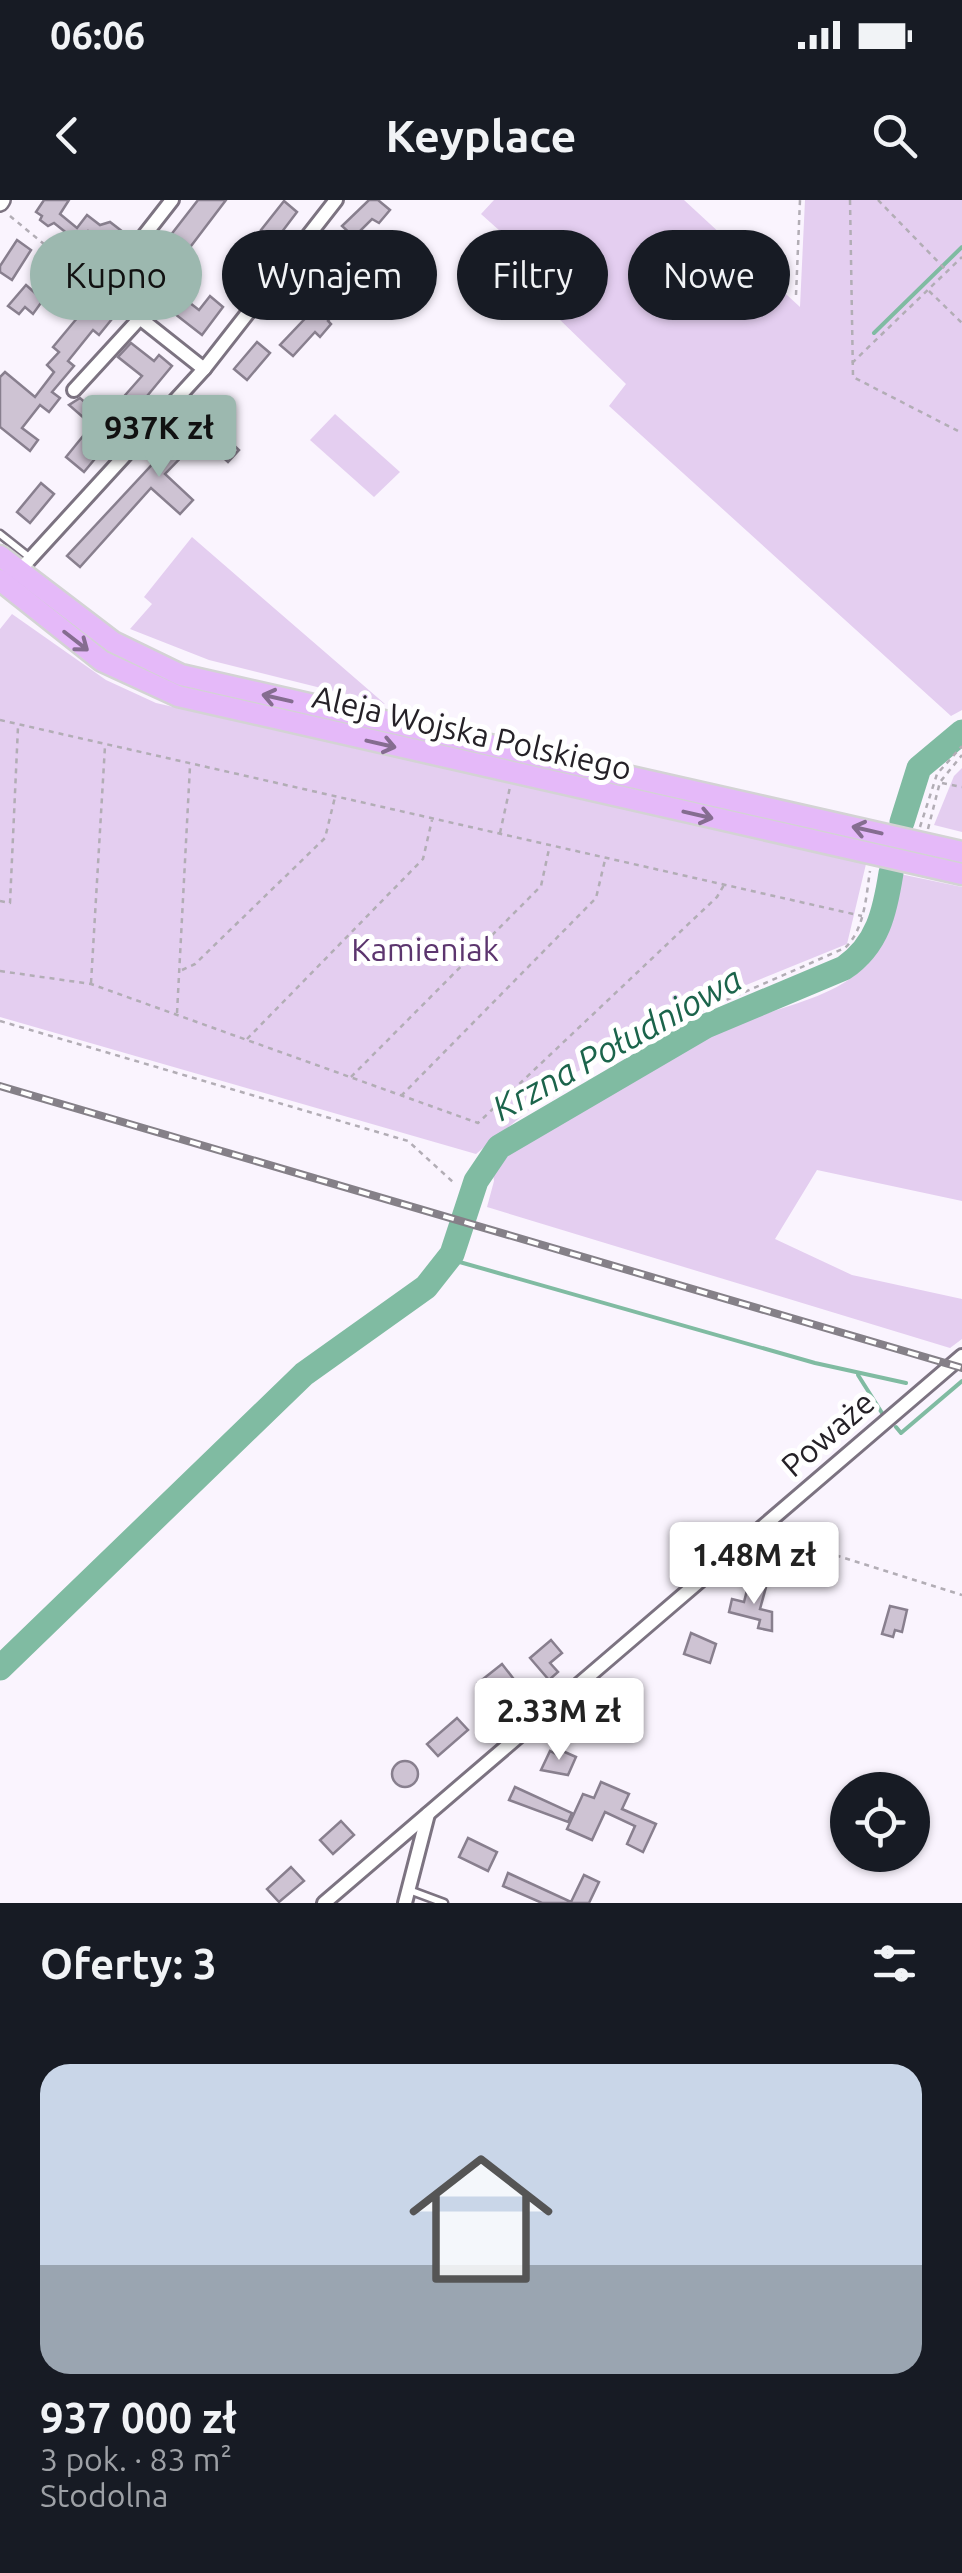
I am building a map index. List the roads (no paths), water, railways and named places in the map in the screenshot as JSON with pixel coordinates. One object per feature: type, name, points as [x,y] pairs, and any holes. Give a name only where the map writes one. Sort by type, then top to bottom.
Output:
[{"type":"main road","name":"Aleja Wojska Polskiego","points":[[0,556],[11,577],[102,661],[178,696],[962,874]]},
{"type":"main road","name":"Aleja Wojska Polskiego","points":[[11,577],[113,642],[181,675],[962,852]]},
{"type":"street","points":[[149,230],[172,200]]},
{"type":"street","points":[[11,577],[204,370],[336,200]]},
{"type":"street","points":[[74,390],[138,320]]},
{"type":"street","points":[[145,320],[204,370]]},
{"type":"street","name":"Poważe","points":[[324,1903],[960,1357]]},
{"type":"street","points":[[407,1896],[428,1814]]},
{"type":"lane","points":[[0,534],[11,577]]},
{"type":"lane","points":[[407,1896],[444,1903]]},
{"type":"waterway","points":[[874,333],[962,247]]},
{"type":"waterway","name":"Krzna Południowa","points":[[902,822],[919,768],[962,732]]},
{"type":"waterway","name":"Krzna Południowa","points":[[0,1668],[304,1374],[426,1287],[452,1254],[476,1181],[499,1147],[706,1026],[844,968],[872,938],[891,873]]},
{"type":"waterway","points":[[449,1259],[815,1363],[906,1383]]},
{"type":"waterway","points":[[858,1375],[882,1413]]},
{"type":"waterway","points":[[896,1427],[901,1433],[962,1381]]},
{"type":"railway","points":[[0,1086],[962,1368]]},
{"type":"park label","name":"Kamieniak","points":[[425,950]]}]
